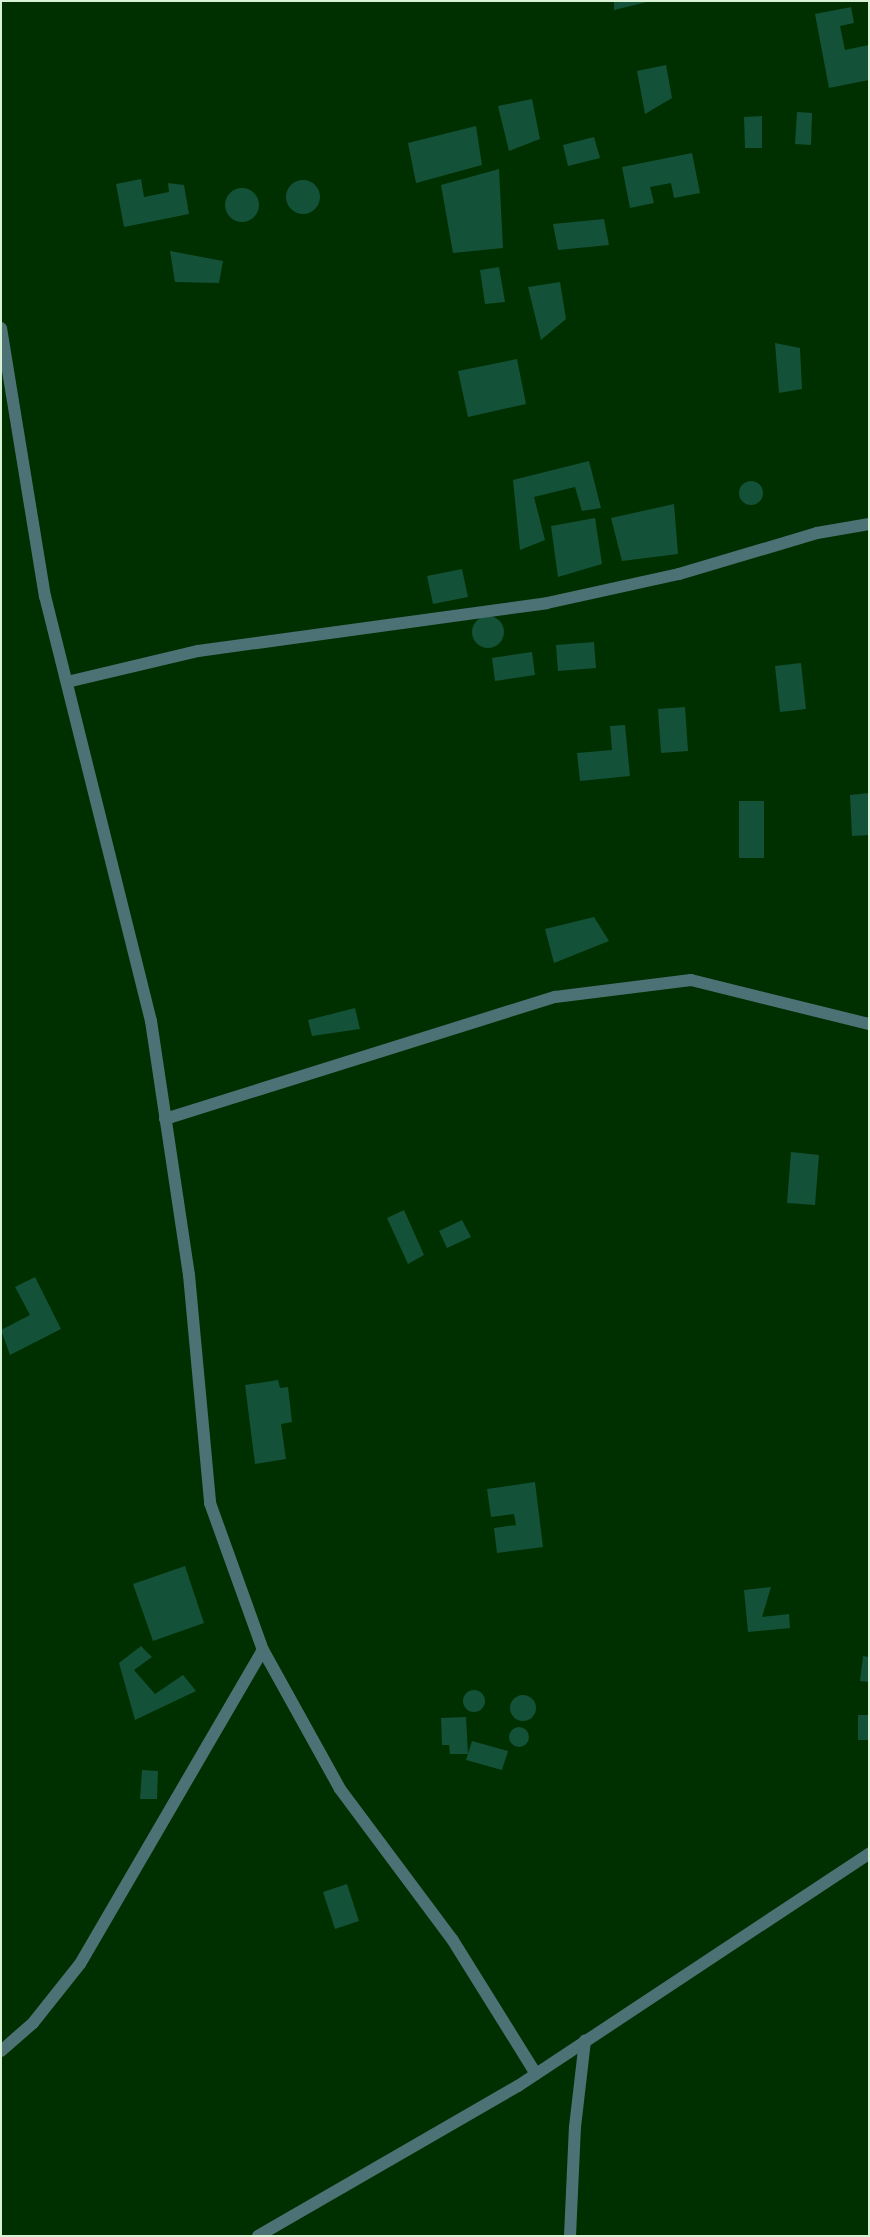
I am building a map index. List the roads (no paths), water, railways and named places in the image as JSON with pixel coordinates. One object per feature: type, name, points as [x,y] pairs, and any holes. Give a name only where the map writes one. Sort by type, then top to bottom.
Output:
[{"type":"street","points":[[1,328],[45,596],[68,682],[150,1021],[188,1275],[210,1503],[263,1650],[340,1789],[452,1938],[536,2074]]},
{"type":"street","points":[[68,682],[198,651],[547,604],[679,574],[817,533],[869,524]]},
{"type":"street","points":[[165,1119],[555,996],[691,980],[869,1024]]},
{"type":"street","points":[[1,2051],[33,2023],[80,1964],[263,1650]]},
{"type":"street","points":[[258,2236],[536,2074],[869,1854]]},
{"type":"street","points":[[570,2236],[575,2126],[585,2041]]}]
